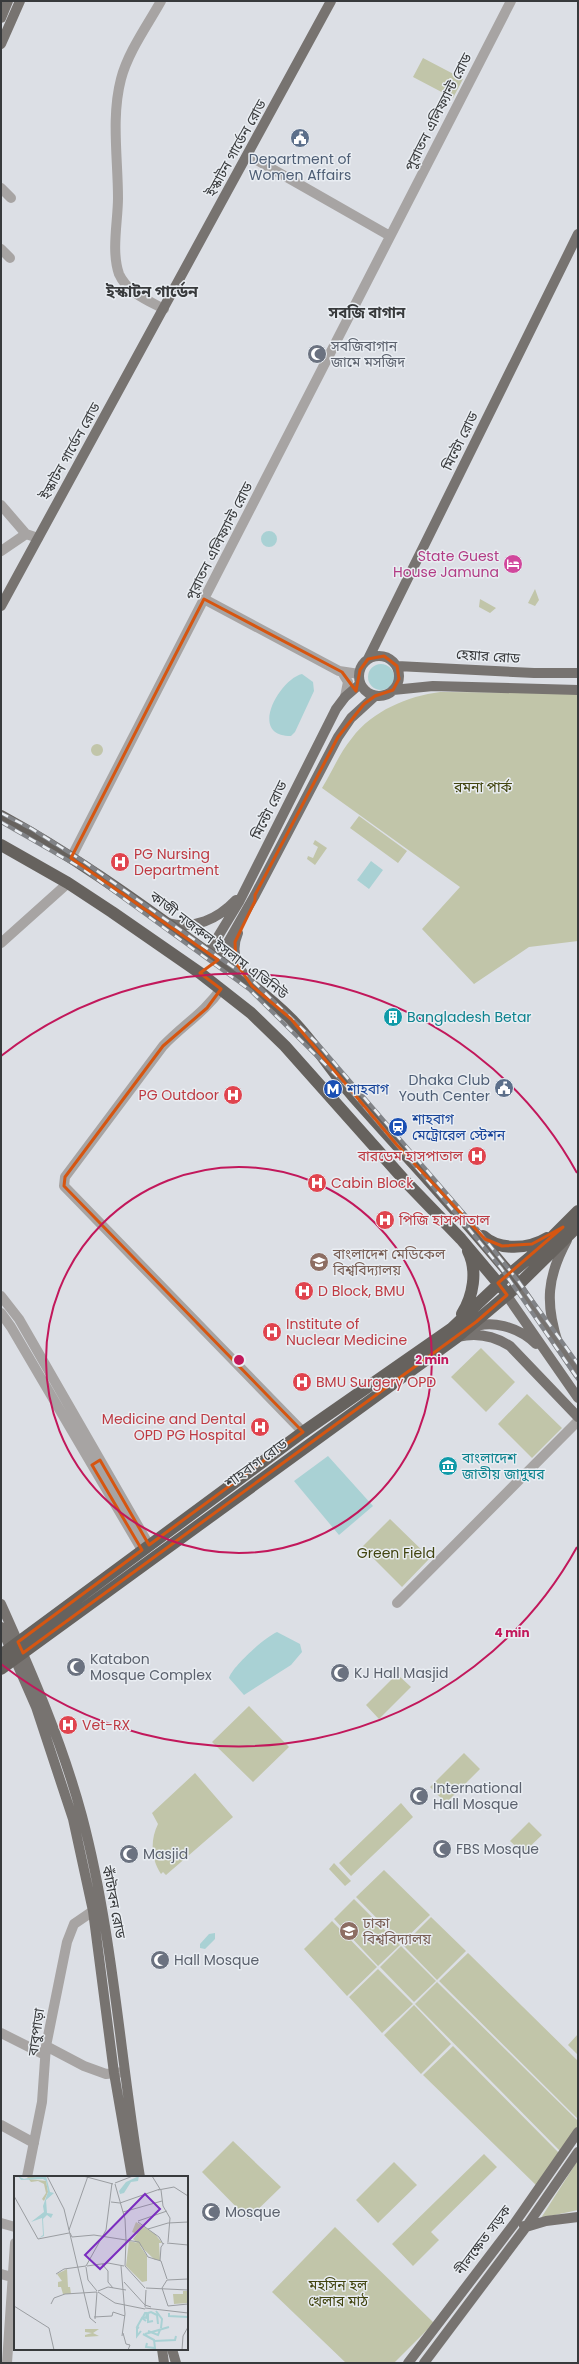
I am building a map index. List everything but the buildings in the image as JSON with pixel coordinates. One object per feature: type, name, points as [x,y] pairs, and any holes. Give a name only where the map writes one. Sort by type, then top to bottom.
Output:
[{"type":"highway","name":"কাজী নজরুল ইসলাম এভিনিউ","points":[[1,816],[71,858],[166,922],[252,986],[292,1019],[344,1086],[473,1228],[509,1284]]},
{"type":"highway","points":[[1,845],[68,883],[200,973],[251,1013],[285,1046],[406,1182],[509,1284]]},
{"type":"highway","points":[[200,973],[213,956]]},
{"type":"highway","points":[[473,1228],[493,1243],[514,1246],[532,1244],[570,1229],[578,1211]]},
{"type":"highway","name":"শাহবাগ রোড","points":[[13,1652],[272,1470],[454,1333],[570,1229]]},
{"type":"highway","points":[[454,1333],[468,1303],[472,1289],[473,1266],[462,1239]]},
{"type":"highway","name":"শাহবাগ রোড","points":[[13,1652],[146,1547],[303,1432],[454,1333]]},
{"type":"highway","points":[[1,1669],[13,1652]]},
{"type":"main road","points":[[1,18],[8,1]]},
{"type":"main road","points":[[1,31],[14,1]]},
{"type":"main road","points":[[1,44],[20,1]]},
{"type":"main road","name":"ইস্কাটন গার্ডেন রোড","points":[[1,606],[331,1]]},
{"type":"main road","name":"মিন্টো রোড","points":[[368,660],[578,234]]},
{"type":"main road","points":[[378,638],[384,656],[397,666],[399,679],[394,690]]},
{"type":"main road","points":[[384,656],[368,660],[362,666],[360,679],[369,693],[375,696],[385,695],[394,690],[433,686],[578,690]]},
{"type":"main road","name":"হেয়ার রোড","points":[[397,666],[534,673],[578,673]]},
{"type":"main road","name":"মিন্টো রোড","points":[[213,956],[306,766],[345,697],[360,679]]},
{"type":"main road","name":"মিন্টো রোড","points":[[213,956],[255,895],[338,736],[351,718],[375,696]]},
{"type":"main road","points":[[166,922],[180,925],[193,924],[213,919],[229,907],[246,890]]},
{"type":"main road","points":[[252,986],[238,968],[235,948],[238,934],[255,902],[255,895]]},
{"type":"main road","points":[[558,1343],[551,1321],[549,1292],[557,1259],[570,1229]]},
{"type":"main road","points":[[509,1284],[558,1343],[578,1374]]},
{"type":"main road","points":[[509,1284],[546,1354],[578,1398]]},
{"type":"main road","points":[[454,1333],[486,1324],[501,1325],[516,1330],[531,1339],[546,1354]]},
{"type":"main road","points":[[454,1333],[478,1334],[502,1341],[531,1366],[578,1417]]},
{"type":"main road","points":[[1,1604],[13,1652]]},
{"type":"main road","points":[[1,1627],[13,1652]]},
{"type":"main road","name":"কাঁটাবন রোড","points":[[13,1652],[36,1707],[65,1791],[98,1911],[132,2176]]},
{"type":"main road","name":"কাঁটাবন রোড","points":[[119,2073],[140,2176]]},
{"type":"main road","name":"নীলক্ষেত সড়ক","points":[[408,2363],[516,2221],[578,2132]]},
{"type":"main road","name":"নীলক্ষেত সড়ক","points":[[424,2363],[526,2227],[578,2152]]},
{"type":"main road","points":[[516,2221],[526,2227],[546,2221],[578,2217]]},
{"type":"main road","points":[[162,2350],[164,2363]]},
{"type":"main road","points":[[172,2350],[176,2363]]},
{"type":"street","points":[[161,1],[124,70],[116,99],[118,199],[116,246],[119,272],[123,280],[130,289],[164,309]]},
{"type":"street","name":"পুরাতন এলিফ্যান্ট রোড","points":[[71,858],[511,1]]},
{"type":"street","points":[[248,155],[390,236]]},
{"type":"street","points":[[1,188],[11,198]]},
{"type":"street","points":[[1,249],[10,258]]},
{"type":"street","points":[[1,505],[26,534],[38,538]]},
{"type":"street","points":[[1,551],[26,534]]},
{"type":"street","points":[[204,599],[281,639],[304,654],[360,679]]},
{"type":"street","points":[[342,672],[348,682],[345,697]]},
{"type":"street","points":[[1,943],[68,883]]},
{"type":"street","points":[[221,989],[207,1008],[179,1029],[163,1046],[66,1177],[64,1186],[303,1432]]},
{"type":"street","points":[[1,1296],[25,1340],[146,1547]]},
{"type":"street","points":[[1,1313],[25,1340]]},
{"type":"street","points":[[397,1603],[578,1421]]},
{"type":"street","name":"বাবুপাড়া","points":[[27,2176],[42,2102],[46,2050],[67,1942],[74,1924],[98,1911]]},
{"type":"street","points":[[1,2033],[106,2074],[119,2073]]},
{"type":"street","points":[[1,2125],[34,2143]]},
{"type":"street","points":[[1,2223],[14,2227]]},
{"type":"street","points":[[7,2363],[14,2254]]},
{"type":"street","points":[[1,2274],[12,2277]]},
{"type":"highlighted area","points":[[204,599],[342,672],[356,691],[360,670],[368,659],[384,656],[397,666],[399,679],[393,690],[375,696],[364,704],[338,737],[255,895],[255,901],[235,942],[236,963],[252,986],[291,1019],[397,1145],[485,1239],[502,1246],[532,1244],[563,1227],[498,1283],[507,1295],[476,1322],[23,1653],[18,1642],[142,1550],[92,1465],[100,1460],[149,1545],[303,1432],[64,1186],[65,1177],[163,1046],[207,1008],[221,989],[200,973],[218,960],[71,858]]},
{"type":"green space","points":[[423,58],[463,79],[453,98],[413,77]]},
{"type":"green space","points":[[535,589],[539,600],[535,606],[528,603]]},
{"type":"green space","points":[[480,599],[496,608],[490,613],[479,607]]},
{"type":"green space","name":"রমনা পার্ক","points":[[440,692],[578,693],[578,941],[529,947],[474,984],[422,929],[460,887],[322,788],[340,756],[360,728],[380,713],[403,701]]},
{"type":"green space","points":[[95,744],[99,744],[103,750],[99,756],[95,756],[91,752],[91,748]]},
{"type":"green space","points":[[359,816],[407,851],[398,863],[350,828]]},
{"type":"green space","points":[[315,840],[327,848],[315,865],[307,859],[308,856],[313,858],[318,847],[313,844]]},
{"type":"green space","points":[[481,1348],[515,1382],[486,1412],[451,1377]]},
{"type":"green space","points":[[527,1394],[562,1428],[532,1458],[498,1424]]},
{"type":"green space","name":"Green Field","points":[[390,1519],[430,1558],[402,1587],[362,1547]]},
{"type":"green space","points":[[397,1674],[411,1687],[379,1719],[366,1705]]},
{"type":"green space","points":[[249,1706],[289,1747],[253,1782],[212,1742]]},
{"type":"green space","points":[[464,1753],[480,1769],[446,1803],[430,1787]]},
{"type":"green space","points":[[195,1773],[233,1817],[166,1875],[163,1872],[161,1874],[155,1862],[153,1849],[155,1830],[158,1824],[152,1813]]},
{"type":"green space","points":[[401,1803],[413,1817],[351,1876],[339,1863]]},
{"type":"green space","points":[[529,1822],[542,1835],[523,1853],[510,1841]]},
{"type":"green space","points":[[334,1863],[351,1881],[345,1886],[329,1869]]},
{"type":"green space","points":[[384,1870],[430,1915],[401,1943],[356,1897]]},
{"type":"green space","points":[[354,1899],[400,1945],[378,1966],[334,1919]]},
{"type":"green space","points":[[431,1917],[466,1951],[437,1980],[403,1945]]},
{"type":"green space","points":[[332,1921],[377,1967],[347,1996],[304,1949]]},
{"type":"green space","points":[[401,1946],[436,1981],[414,2002],[380,1967]]},
{"type":"green space","points":[[468,1953],[578,2061],[578,2119],[439,1981]]},
{"type":"green space","points":[[378,1969],[413,2004],[382,2033],[349,1997]]},
{"type":"green space","points":[[437,1982],[578,2121],[578,2130],[561,2152],[415,2004]]},
{"type":"green space","points":[[414,2005],[451,2044],[421,2074],[384,2035]]},
{"type":"green space","points":[[578,2034],[578,2055],[568,2045]]},
{"type":"green space","points":[[453,2046],[560,2154],[538,2187],[423,2075]]},
{"type":"green space","points":[[233,2141],[281,2187],[248,2219],[202,2172]]},
{"type":"green space","points":[[484,2154],[497,2167],[431,2232],[439,2240],[413,2266],[392,2244]]},
{"type":"green space","points":[[578,2160],[578,2210],[541,2218]]},
{"type":"green space","points":[[394,2162],[417,2185],[378,2223],[356,2200]]},
{"type":"green space","name":"মহসিন হল খেলার মাঠ","points":[[335,2227],[434,2323],[394,2363],[346,2363],[272,2292]]},
{"type":"water","points":[[269,531],[275,533],[277,539],[275,545],[269,547],[263,545],[261,539],[263,533]]},
{"type":"water","points":[[381,664],[390,668],[394,677],[390,686],[381,690],[372,686],[368,677],[372,668]]},
{"type":"water","points":[[302,674],[313,682],[314,691],[295,732],[291,736],[278,734],[271,727],[269,718],[272,707],[277,696],[285,686],[293,678]]},
{"type":"water","points":[[371,861],[383,870],[369,889],[357,880]]},
{"type":"water","points":[[328,1456],[373,1506],[339,1535],[294,1481]]},
{"type":"water","points":[[277,1632],[300,1644],[302,1652],[291,1665],[244,1695],[229,1678],[231,1673],[250,1653]]},
{"type":"water","points":[[215,1933],[215,1939],[205,1949],[200,1948],[200,1944],[209,1934]]},
{"type":"railway","points":[[1,813],[32,829],[86,863],[254,982],[318,1044],[473,1224],[519,1282],[578,1364]]},
{"type":"railway","points":[[1,822],[83,869],[250,990],[344,1083],[469,1229],[501,1268],[578,1379]]},
{"type":"place","name":"Department of Women Affairs","points":[[300,138]]},
{"type":"place","name":"সবজিবাগান জামে মসজিদ","points":[[317,354]]},
{"type":"place","name":"State Guest House Jamuna","points":[[513,564]]},
{"type":"place","name":"PG Nursing Department","points":[[120,862]]},
{"type":"place","name":"Bangladesh Betar","points":[[393,1017]]},
{"type":"place","name":"Dhaka Club Youth Center","points":[[504,1088]]},
{"type":"place","name":"শাহবাগ","points":[[333,1089]]},
{"type":"place","name":"PG Outdoor","points":[[233,1095]]},
{"type":"place","name":"শাহবাগ মেট্রোরেল স্টেশন","points":[[398,1127]]},
{"type":"place","name":"বারডেম হাসপাতাল","points":[[477,1156]]},
{"type":"place","name":"Cabin Block","points":[[317,1183]]},
{"type":"place","name":"পিজি হাসপাতাল","points":[[385,1220]]},
{"type":"place","name":"বাংলাদেশ মেডিকেল বিশ্ববিদ্যালয়","points":[[319,1262]]},
{"type":"place","name":"D Block, BMU","points":[[304,1291]]},
{"type":"place","name":"Institute of Nuclear Medicine","points":[[272,1332]]},
{"type":"place","name":"BMU Surgery OPD","points":[[302,1382]]},
{"type":"place","name":"Medicine and Dental OPD PG Hospital","points":[[260,1427]]},
{"type":"place","name":"বাংলাদেশ জাতীয় জাদুঘর","points":[[448,1466]]},
{"type":"place","name":"Katabon Mosque Complex","points":[[76,1667]]},
{"type":"place","name":"KJ Hall Masjid","points":[[340,1673]]},
{"type":"place","name":"Vet-RX","points":[[68,1725]]},
{"type":"place","name":"International Hall Mosque","points":[[419,1796]]},
{"type":"place","name":"FBS Mosque","points":[[442,1849]]},
{"type":"place","name":"Masjid","points":[[129,1854]]},
{"type":"place","name":"ঢাকা বিশ্ববিদ্যালয়","points":[[349,1931]]},
{"type":"place","name":"Hall Mosque","points":[[160,1960]]},
{"type":"place","name":"Mosque","points":[[211,2212]]},
{"type":"district","name":"ইস্কাটন গার্ডেন","points":[[152,291]]},
{"type":"district","name":"সবজি বাগান","points":[[367,312]]}]
